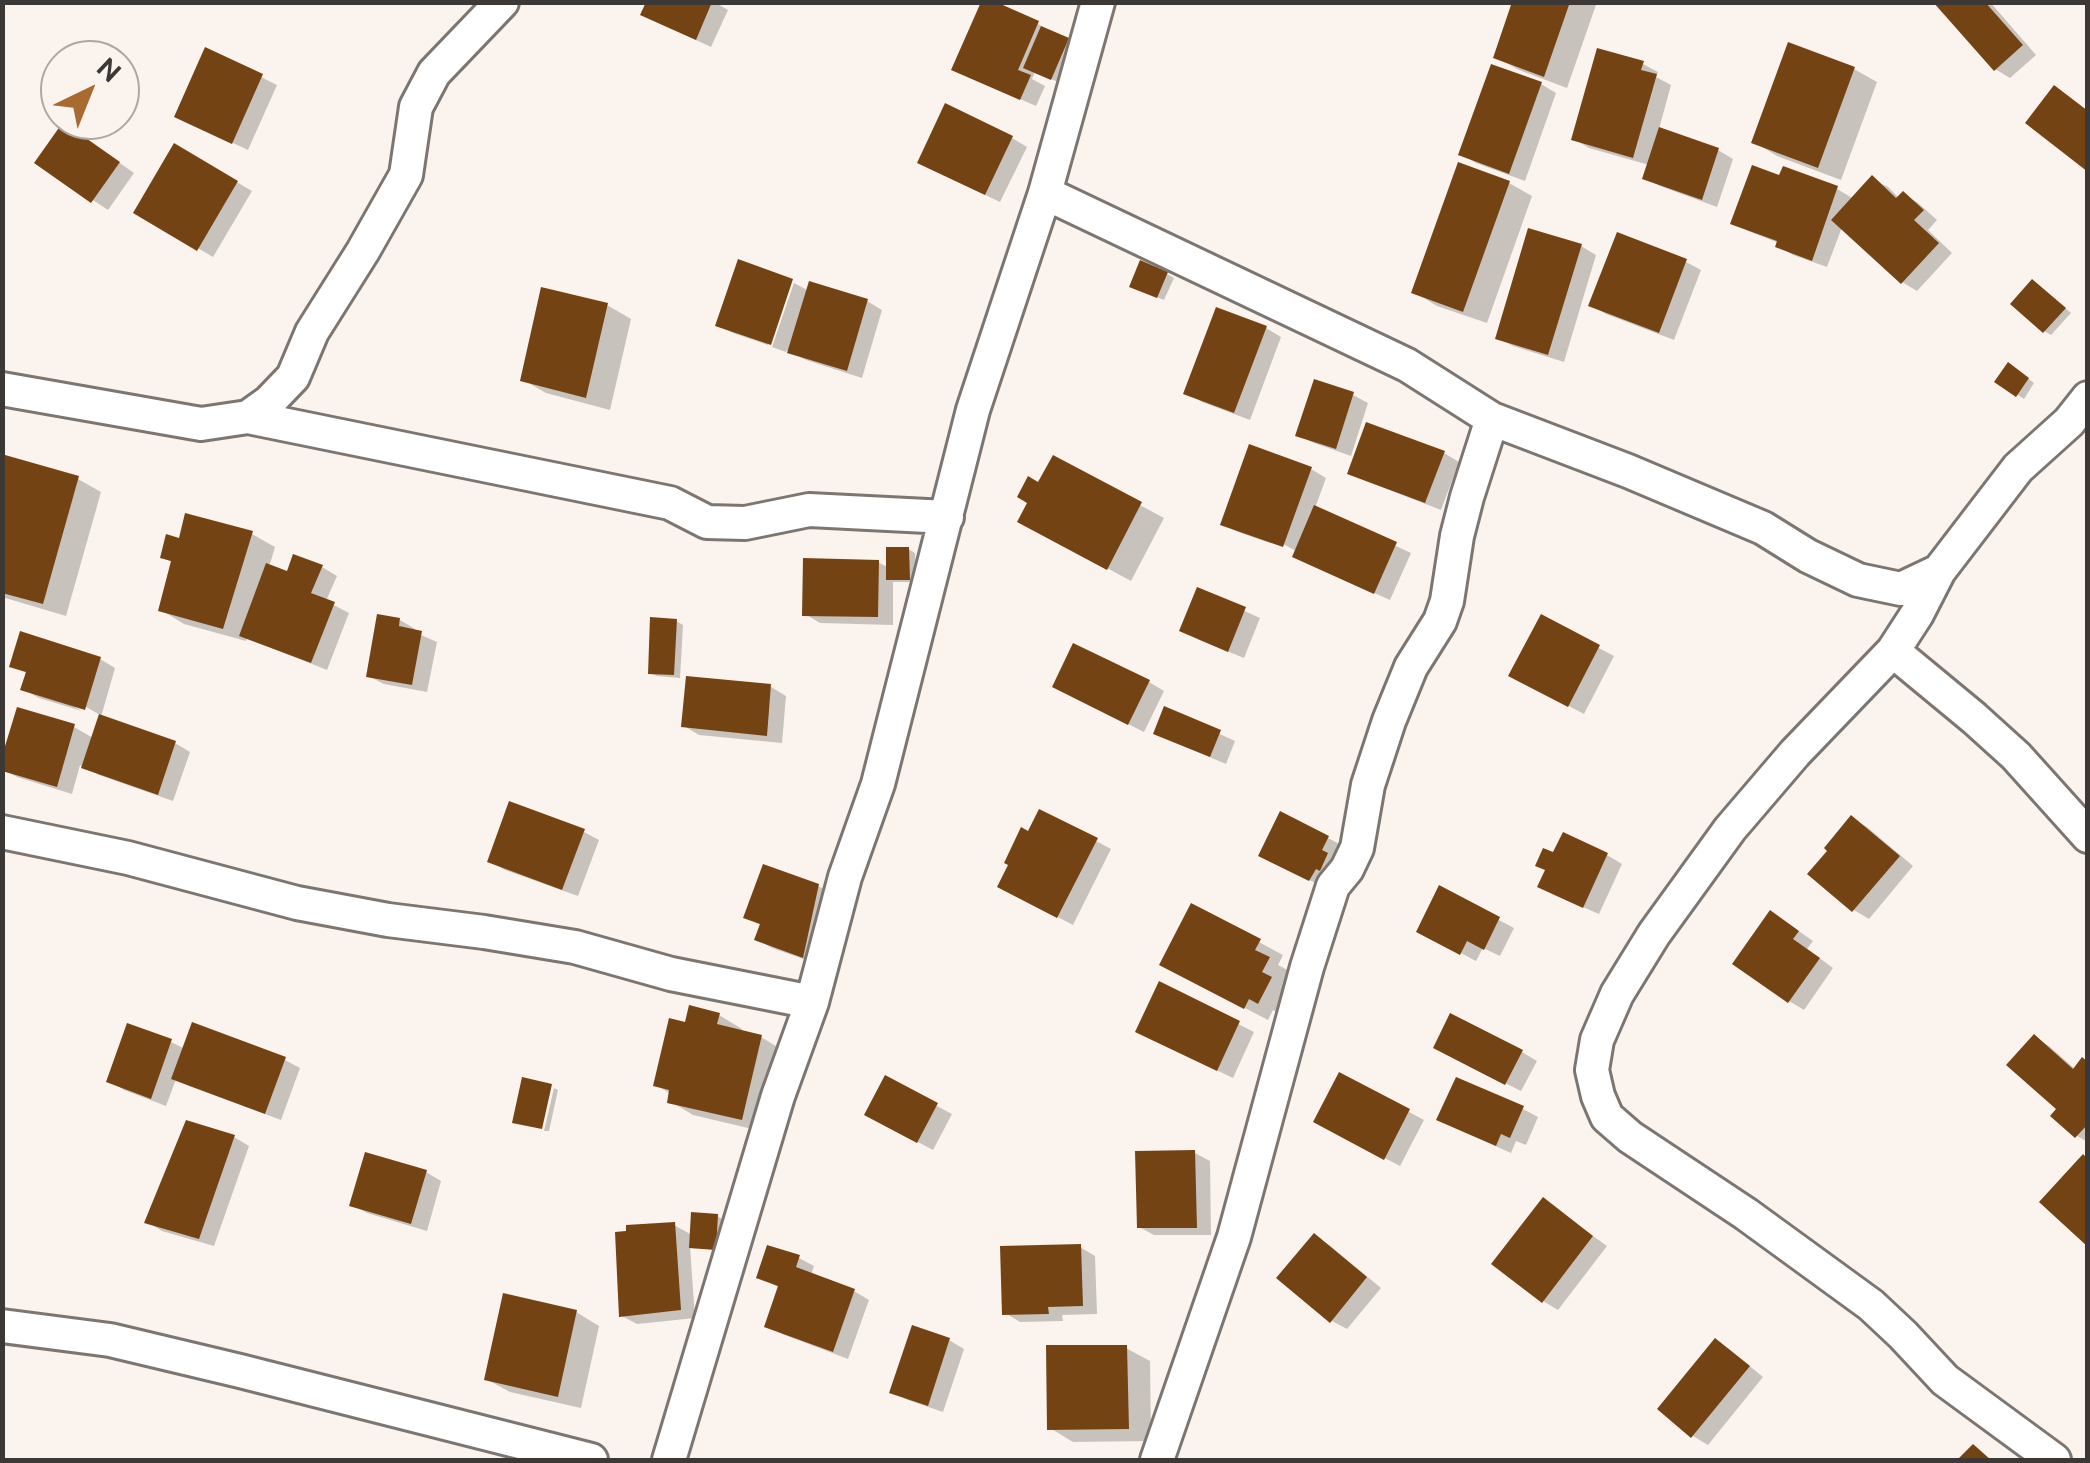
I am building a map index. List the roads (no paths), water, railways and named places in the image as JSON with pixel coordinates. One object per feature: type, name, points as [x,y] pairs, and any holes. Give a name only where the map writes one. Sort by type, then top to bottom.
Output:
[{"type":"street","points":[[248,416],[269,402],[293,377],[312,332],[406,175],[416,108],[434,73],[502,2]]},
{"type":"street","points":[[669,1460],[778,1096],[812,1002],[845,876],[878,784],[974,410],[1045,193],[1098,2]]},
{"type":"street","points":[[1045,193],[1407,365],[1492,419],[1628,470],[1763,528],[1858,580],[1901,589],[1939,571]]},
{"type":"street","points":[[2,389],[201,424],[248,416],[670,504],[707,522],[745,523],[810,510],[947,517]]},
{"type":"street","points":[[2054,1460],[1944,1380],[1871,1305],[1746,1214],[1630,1137],[1607,1116],[1592,1070],[1597,1040],[1616,994],[1654,934],[1743,814],[1893,650],[1939,571],[2018,468],[2070,422],[2088,398]]},
{"type":"street","points":[[1157,1460],[1234,1237],[1317,935],[1333,886],[1356,848],[1368,785],[1388,721],[1447,600],[1457,536],[1492,419]]},
{"type":"street","points":[[1893,650],[2016,756],[2088,836]]},
{"type":"street","points":[[2,832],[128,858],[297,903],[575,947],[671,974],[812,1002]]},
{"type":"street","points":[[2,1326],[128,1344],[591,1460]]}]
